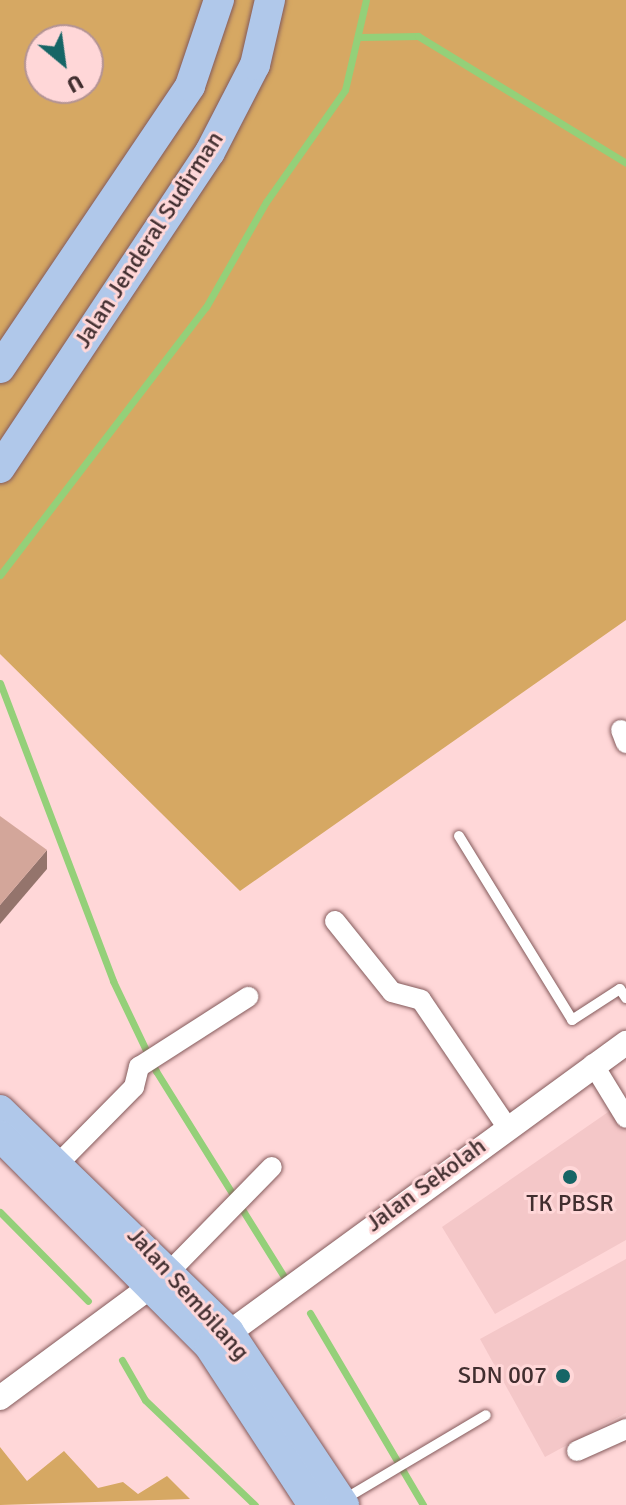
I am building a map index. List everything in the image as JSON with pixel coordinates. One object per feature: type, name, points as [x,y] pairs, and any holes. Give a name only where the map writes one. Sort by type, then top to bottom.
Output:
[{"type":"main road","name":"Jalan Jenderal Sudirman","points":[[0,368],[190,86],[219,0]]},
{"type":"main road","name":"Jalan Jenderal Sudirman","points":[[0,468],[210,152],[255,65],[270,0]]},
{"type":"main road","name":"Jalan Sembilang","points":[[0,1110],[61,1161],[162,1279],[220,1340],[332,1504]]},
{"type":"main road","name":"Jalan Sembilang","points":[[0,1136],[162,1279]]},
{"type":"street","points":[[335,921],[392,992],[421,1000],[507,1127]]},
{"type":"street","points":[[61,1161],[134,1087],[139,1067],[248,997]]},
{"type":"street","name":"Jalan Sekolah","points":[[220,1340],[284,1287],[626,1043]]},
{"type":"street","points":[[593,1064],[626,1118]]},
{"type":"street","points":[[0,1398],[162,1279],[243,1192],[272,1167]]},
{"type":"street","points":[[577,1451],[626,1429]]},
{"type":"lane","points":[[459,836],[572,1020],[620,989],[626,998]]},
{"type":"lane","points":[[332,1504],[486,1415]]},
{"type":"shaded area","points":[[0,0],[626,0],[626,620],[240,891],[0,654]]},
{"type":"shaded area","name":"TK PBSR","points":[[614,1108],[626,1128],[626,1240],[495,1314],[442,1227]]},
{"type":"shaded area","name":"SDN 007","points":[[626,1259],[626,1413],[545,1457],[480,1339]]},
{"type":"shaded area","points":[[0,1447],[27,1481],[64,1451],[98,1488],[123,1482],[138,1494],[167,1476],[190,1499],[0,1505]]},
{"type":"building","points":[[0,816],[47,850],[0,905]]},
{"type":"waterway","points":[[0,575],[206,307],[266,202],[345,90],[366,0]]},
{"type":"waterway","points":[[361,37],[418,36],[626,163]]},
{"type":"waterway","points":[[0,683],[113,981],[156,1071],[286,1280]]},
{"type":"waterway","points":[[0,1212],[88,1301]]},
{"type":"waterway","points":[[310,1313],[423,1505]]},
{"type":"waterway","points":[[122,1360],[145,1400],[255,1505]]},
{"type":"place","name":"TK PBSR","points":[[570,1177]]},
{"type":"place","name":"SDN 007","points":[[563,1376]]}]
